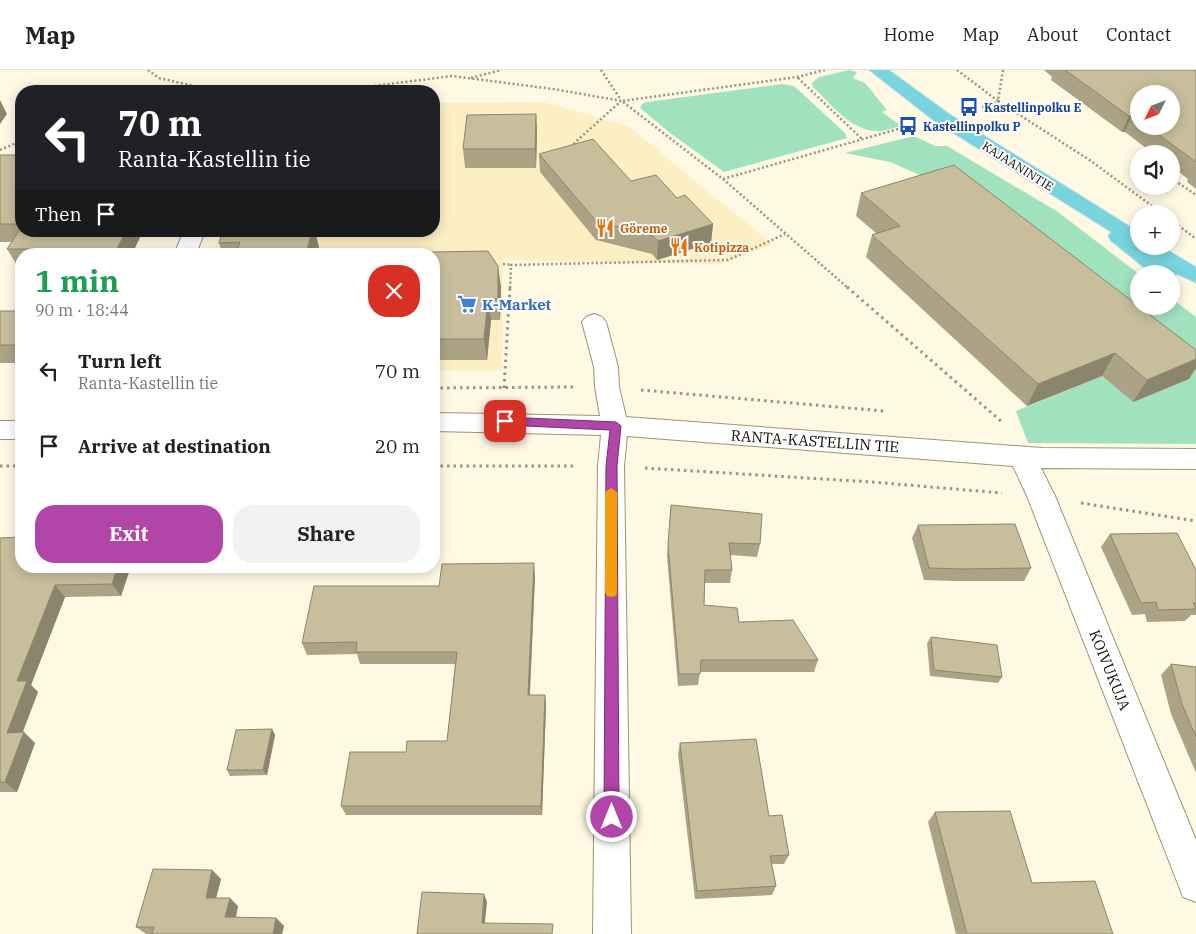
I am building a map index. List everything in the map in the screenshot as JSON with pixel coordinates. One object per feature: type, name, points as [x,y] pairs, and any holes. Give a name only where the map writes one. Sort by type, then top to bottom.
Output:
[{"type":"main road","name":"KAJAANINTIE","points":[[878,70],[941,117],[1130,236]]},
{"type":"main road","name":"KAJAANINTIE","points":[[1085,208],[1155,265]]},
{"type":"main road","points":[[1161,255],[1196,276]]},
{"type":"main road","points":[[1180,285],[1196,297]]},
{"type":"street","points":[[594,322],[606,367],[607,387],[616,426],[611,466],[612,934]]},
{"type":"street","name":"RANTA-KASTELLIN TIE","points":[[440,422],[505,421],[616,426],[1022,457],[1196,459]]},
{"type":"street","points":[[0,430],[15,430]]},
{"type":"street","name":"KOIVUKUJA","points":[[1022,457],[1041,496],[1196,884]]},
{"type":"path","points":[[148,70],[159,78],[189,85]]},
{"type":"path","points":[[468,79],[501,70]]},
{"type":"path","points":[[601,70],[622,101],[723,179],[1002,422],[1022,457]]},
{"type":"path","points":[[381,85],[452,76],[554,89],[622,101],[797,77],[826,70]]},
{"type":"path","points":[[957,70],[998,101],[1091,161],[1151,205]]},
{"type":"path","points":[[998,101],[1003,70]]},
{"type":"path","points":[[797,77],[862,140]]},
{"type":"path","points":[[566,150],[622,101]]},
{"type":"path","points":[[978,107],[987,107],[998,101]]},
{"type":"path","points":[[723,179],[908,126]]},
{"type":"path","points":[[0,150],[15,144]]},
{"type":"path","points":[[1180,184],[1196,196]]},
{"type":"path","points":[[1180,226],[1196,238]]},
{"type":"path","points":[[503,264],[728,260],[785,234]]},
{"type":"path","points":[[505,421],[504,387],[511,265]]},
{"type":"path","points":[[0,466],[15,466]]},
{"type":"path","points":[[440,466],[611,466],[872,482],[1041,496],[1196,520]]},
{"type":"shaded area","points":[[543,102],[628,126],[772,244],[722,264],[503,260],[502,370],[440,371],[440,248],[215,248],[219,237],[440,237],[440,103]]},
{"type":"green space","points":[[849,70],[857,72],[853,78],[865,83],[887,110],[882,112],[901,126],[877,131],[857,126],[841,114],[813,87],[812,83],[819,77]]},
{"type":"green space","points":[[782,84],[794,86],[845,133],[847,138],[724,172],[670,133],[640,108],[642,104],[647,102]]},
{"type":"green space","points":[[914,136],[935,146],[947,146],[1058,212],[1130,267],[1130,315],[1180,315],[1180,305],[1196,317],[1196,444],[1028,443],[1016,411],[1102,376],[1133,402],[1189,379],[947,187],[890,162],[845,153]]},
{"type":"building","points":[[1065,70],[1196,70],[1196,162],[1180,150],[1180,145],[1173,145],[1159,135],[1180,135],[1180,85],[1130,85],[1129,116]]},
{"type":"building","points":[[536,114],[535,149],[463,149],[467,115]]},
{"type":"building","points":[[593,139],[631,181],[656,175],[677,198],[685,195],[713,224],[658,241],[653,236],[596,221],[539,154]]},
{"type":"building","points":[[0,155],[15,155],[15,224],[0,224]]},
{"type":"building","points":[[954,165],[1130,300],[1130,315],[1150,315],[1196,350],[1196,359],[1147,380],[1115,353],[1038,384],[872,235],[900,226],[861,193]]},
{"type":"building","points":[[15,237],[123,237],[118,248],[7,249]]},
{"type":"building","points":[[221,237],[310,237],[308,248],[238,248],[240,242],[219,243]]},
{"type":"building","name":"K-Market","points":[[488,251],[498,266],[498,299],[488,299],[484,339],[440,339],[440,252]]},
{"type":"building","points":[[0,311],[15,311],[15,345],[0,345]]},
{"type":"building","points":[[671,505],[762,514],[760,544],[729,543],[732,570],[705,570],[704,605],[737,608],[739,622],[793,620],[818,660],[701,660],[700,674],[679,674],[668,544]]},
{"type":"building","points":[[1015,524],[1031,568],[929,568],[918,525]]},
{"type":"building","points":[[1177,533],[1196,570],[1196,603],[1193,603],[1196,609],[1158,610],[1156,602],[1141,603],[1110,534]]},
{"type":"building","points":[[15,537],[15,573],[116,573],[112,584],[55,585],[17,681],[27,681],[7,733],[24,732],[5,782],[0,782],[0,538]]},
{"type":"building","points":[[534,563],[528,695],[545,695],[541,806],[341,806],[350,752],[406,752],[407,741],[447,741],[457,652],[356,652],[357,642],[302,643],[314,586],[439,586],[442,564]]},
{"type":"building","points":[[931,637],[997,645],[1002,677],[934,670]]},
{"type":"building","points":[[1171,664],[1196,667],[1196,737],[1182,704]]},
{"type":"building","points":[[272,729],[263,770],[227,770],[236,730]]},
{"type":"building","points":[[756,739],[769,816],[782,815],[789,855],[770,856],[776,886],[697,891],[680,743]]},
{"type":"building","points":[[1010,811],[1032,883],[1095,881],[1113,934],[967,934],[935,812]]},
{"type":"building","points":[[153,869],[212,870],[206,898],[230,898],[225,917],[276,918],[273,934],[152,934],[154,927],[136,927]]},
{"type":"building","points":[[422,892],[484,894],[482,923],[553,924],[552,934],[417,934]]},
{"type":"slow traffic","points":[[611,492],[611,592]]},
{"type":"place","name":"Kastellinpolku E","points":[[969,107]]},
{"type":"place","name":"Kastellinpolku P","points":[[908,126]]},
{"type":"place","name":"Göreme","points":[[605,228]]},
{"type":"place","name":"Kotipizza","points":[[679,247]]},
{"type":"place","name":"K-Market","points":[[467,304]]},
{"type":"route","points":[[505,421],[616,426],[611,466],[612,817]]}]
